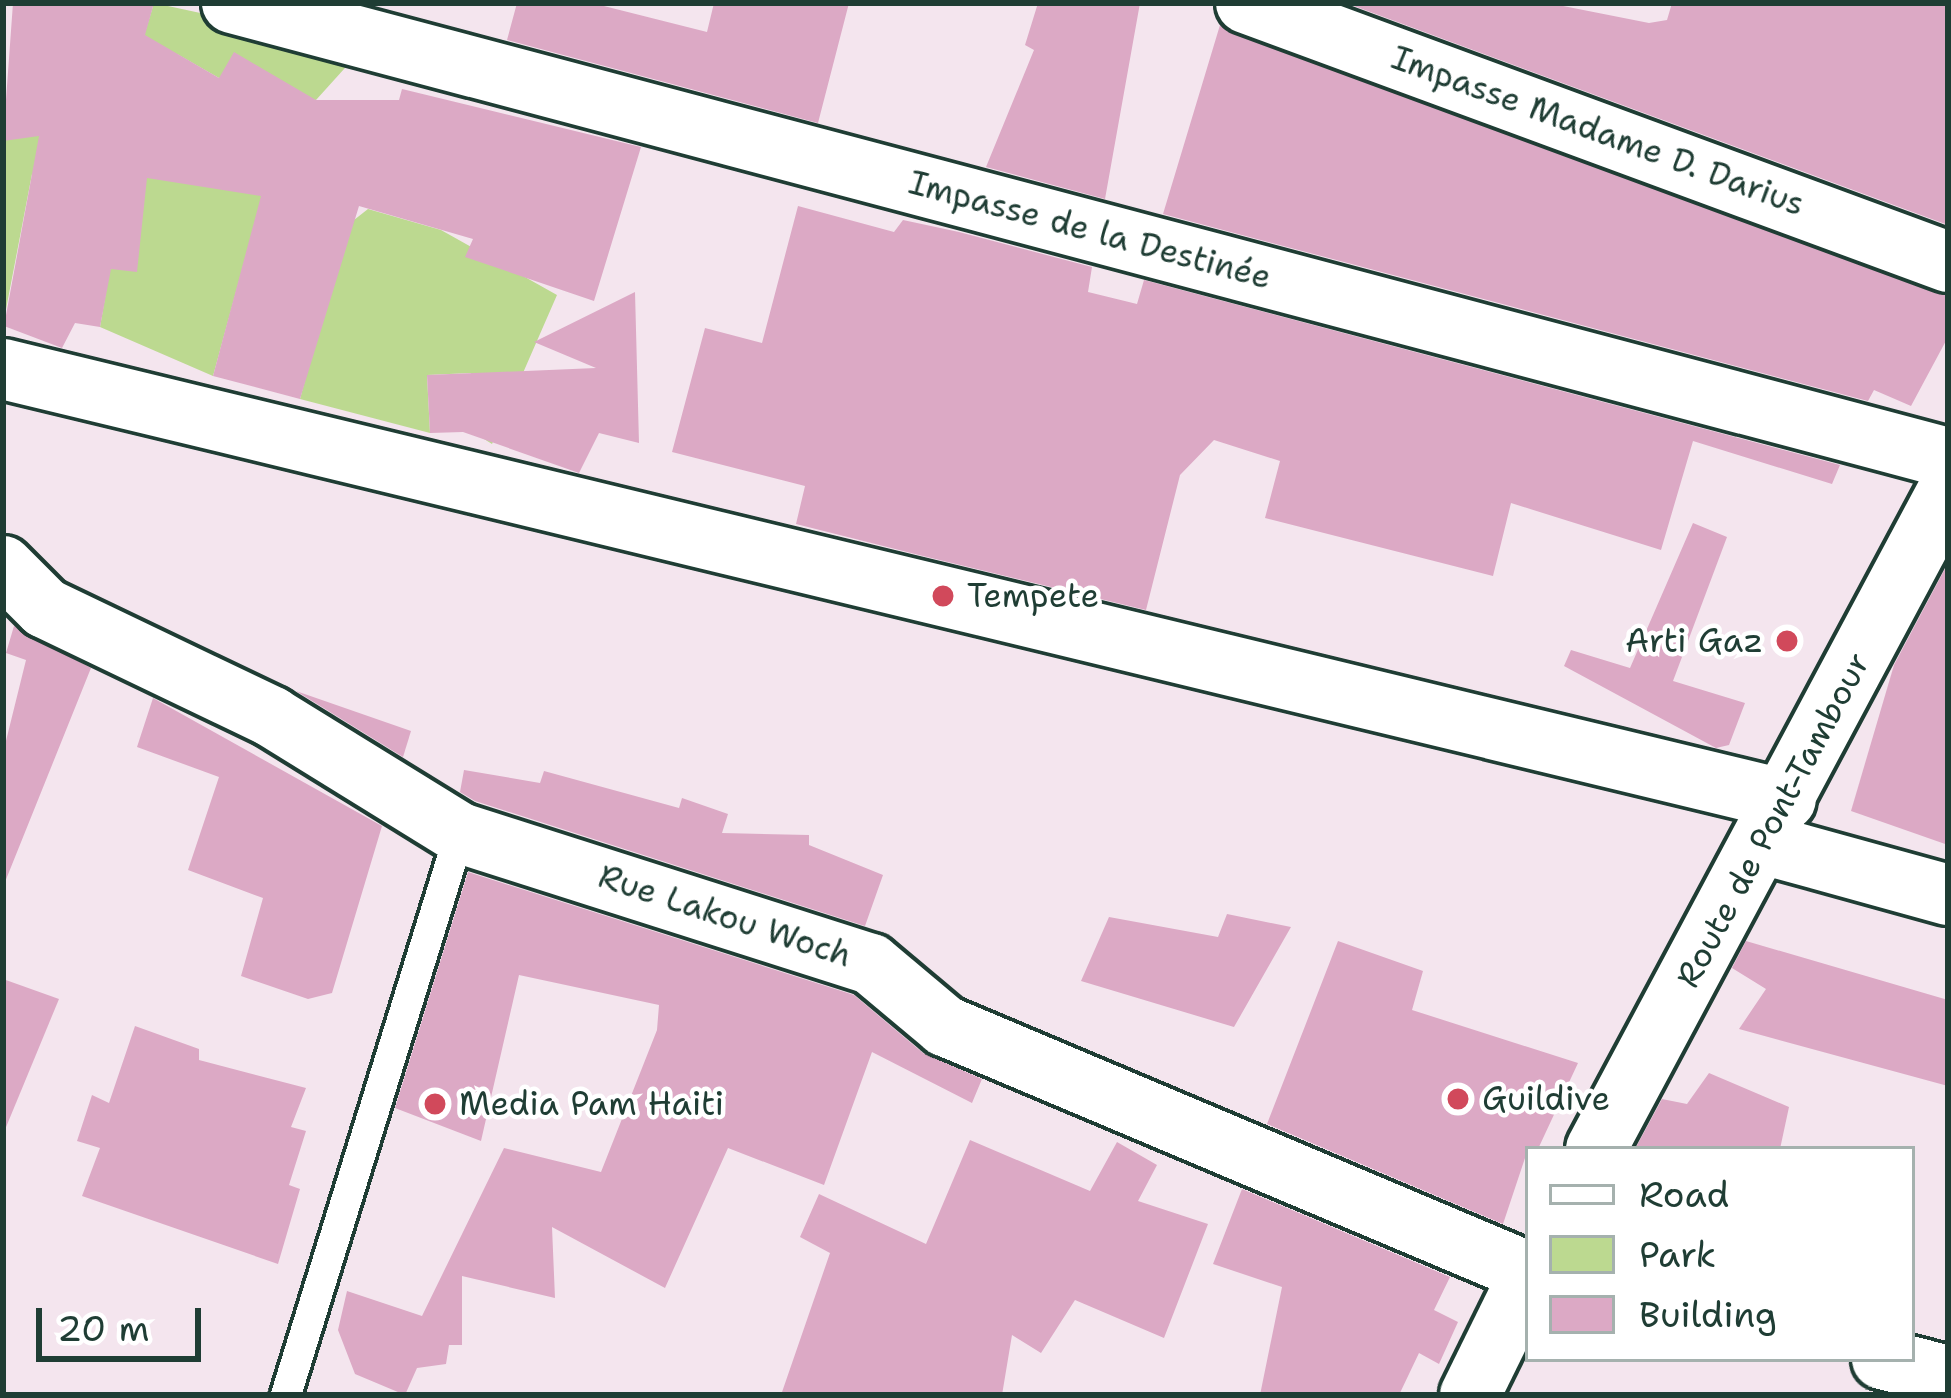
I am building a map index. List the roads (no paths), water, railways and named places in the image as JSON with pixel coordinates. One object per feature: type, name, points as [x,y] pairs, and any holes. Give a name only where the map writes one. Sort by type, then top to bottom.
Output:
[{"type":"street","name":"Impasse de la Destinée","points":[[232,3],[1948,458]]},
{"type":"street","name":"Impasse Madame D. Darius","points":[[1246,3],[1948,262]]},
{"type":"street","points":[[3,369],[1774,822],[1948,895]]},
{"type":"street","name":"Route de Pont-Tambour","points":[[1598,1146],[1948,490]]},
{"type":"street","name":"Rue Lakou Woch","points":[[3,566],[45,608],[272,717],[460,833],[871,964],[945,1026],[1525,1274]]},
{"type":"street","points":[[1470,1395],[1525,1281]]},
{"type":"street","points":[[1894,1362],[1948,1376]]},
{"type":"lane","points":[[286,1395],[460,833]]},
{"type":"place","name":"Tempete","points":[[943,596]]},
{"type":"place","name":"Arti Gaz","points":[[1787,641]]},
{"type":"place","name":"Guildive","points":[[1458,1099]]},
{"type":"place","name":"Media Pam Haiti","points":[[435,1104]]}]
